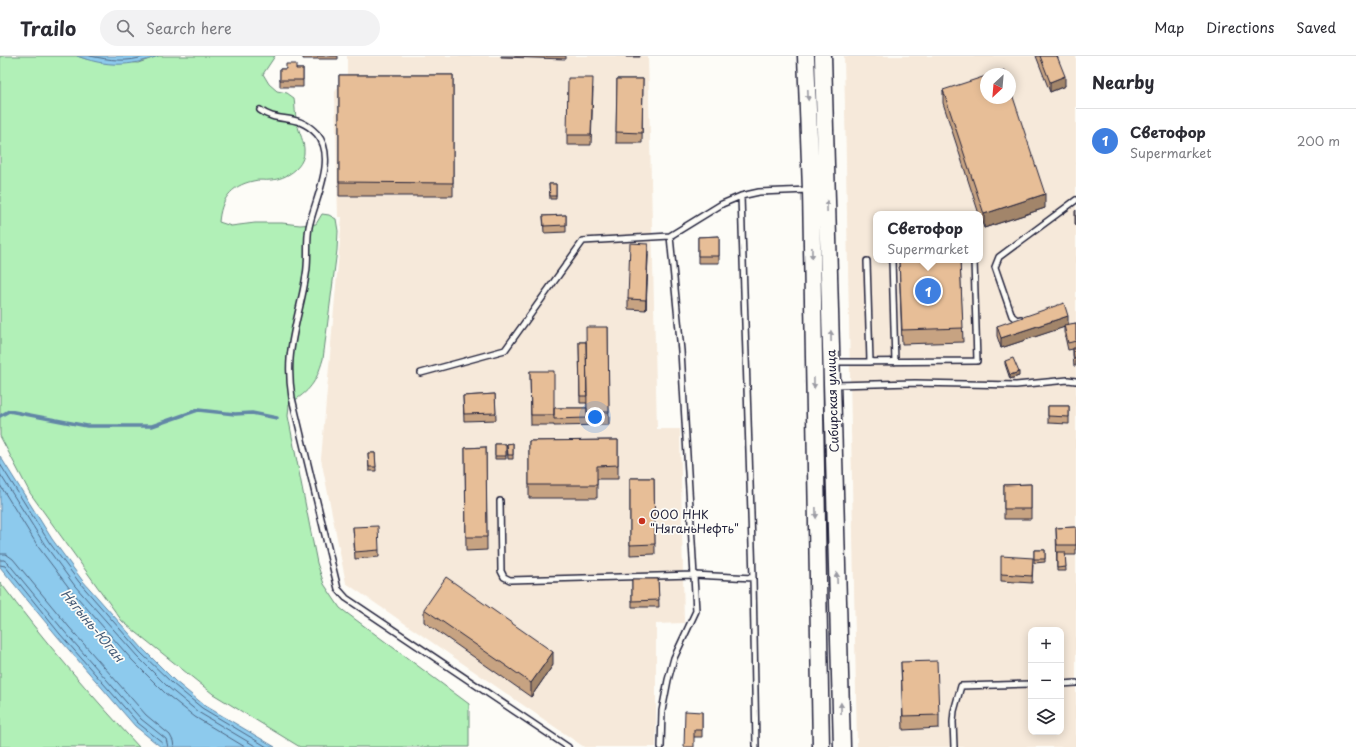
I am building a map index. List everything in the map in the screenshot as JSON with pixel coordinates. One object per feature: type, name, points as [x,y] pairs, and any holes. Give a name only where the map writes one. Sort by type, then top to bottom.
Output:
[{"type":"main road","name":"Сибирская улица","points":[[806,56],[811,190],[821,747]]},
{"type":"main road","name":"Сибирская улица","points":[[822,56],[842,747]]},
{"type":"main road","points":[[819,688],[840,689]]},
{"type":"lane","points":[[260,110],[270,116],[290,118],[309,126],[318,135],[322,142],[325,154],[321,186],[309,229],[307,275],[290,358],[290,377],[292,398],[338,589],[346,598],[568,747]]},
{"type":"lane","points":[[421,373],[505,350],[583,241],[670,236],[722,204],[741,196],[760,192],[811,190]]},
{"type":"lane","points":[[741,196],[753,578],[756,747]]},
{"type":"lane","points":[[1024,318],[1017,320],[1012,316],[995,267],[999,257],[1076,200]]},
{"type":"lane","points":[[661,747],[662,711],[668,680],[674,658],[696,611],[681,351],[670,236]]},
{"type":"lane","points":[[867,261],[870,362]]},
{"type":"lane","points":[[892,263],[895,362]]},
{"type":"lane","points":[[831,362],[977,361],[974,263]]},
{"type":"lane","points":[[832,385],[915,383],[1016,385],[1068,380],[1076,382]]},
{"type":"lane","points":[[500,501],[501,571],[504,577],[510,580],[694,575],[753,578]]},
{"type":"lane","points":[[1064,684],[1076,683]]},
{"type":"lane","points":[[954,747],[954,711],[961,686],[1028,684]]},
{"type":"shaded area","name":"ООО ННК \"НяганьНефть\"","points":[[347,56],[648,56],[657,429],[680,429],[684,623],[656,624],[656,747],[584,747],[346,583],[321,459],[342,217],[338,217],[335,92],[347,74]]},
{"type":"shaded area","points":[[844,56],[1076,56],[1076,747],[857,747]]},
{"type":"green space","points":[[0,56],[77,56],[86,59],[138,63],[158,56],[275,56],[263,74],[269,84],[277,91],[287,93],[294,98],[296,120],[304,145],[303,158],[297,168],[288,175],[277,179],[253,181],[238,186],[228,195],[222,207],[219,222],[231,226],[255,223],[300,225],[316,224],[322,214],[329,215],[336,219],[338,231],[337,250],[323,359],[318,374],[311,386],[302,395],[289,404],[288,416],[317,563],[324,584],[340,608],[469,704],[469,747],[300,747],[213,694],[122,621],[30,493],[0,436]]},
{"type":"green space","points":[[0,582],[67,666],[139,747],[0,747]]},
{"type":"water","points":[[77,56],[158,56],[128,64],[108,64]]},
{"type":"water","name":"Нягынь-Юган","points":[[0,456],[52,539],[82,580],[143,649],[175,681],[204,705],[275,747],[161,747],[135,726],[57,636],[0,567]]},
{"type":"building","points":[[1040,56],[1057,56],[1065,76],[1050,82]]},
{"type":"building","points":[[286,64],[296,64],[296,69],[303,69],[303,80],[280,80],[280,69],[286,69]]},
{"type":"building","points":[[339,75],[453,75],[453,183],[339,182]]},
{"type":"building","points":[[568,78],[593,78],[591,135],[567,135]]},
{"type":"building","points":[[980,78],[980,104],[1015,104],[1045,194],[984,214],[943,90]]},
{"type":"building","points":[[617,79],[643,79],[642,133],[616,132]]},
{"type":"building","points":[[549,184],[556,184],[556,196],[550,196]]},
{"type":"building","points":[[566,215],[566,225],[544,226],[543,216]]},
{"type":"building","points":[[719,236],[719,256],[698,256],[698,237]]},
{"type":"building","points":[[630,243],[648,244],[646,300],[628,299]]},
{"type":"building","points":[[899,263],[960,263],[963,328],[902,330]]},
{"type":"building","points":[[1064,303],[1068,316],[1001,338],[997,326]]},
{"type":"building","points":[[1076,323],[1076,341],[1068,343],[1064,325]]},
{"type":"building","points":[[586,327],[608,327],[609,412],[587,412]]},
{"type":"building","points":[[579,342],[586,342],[587,396],[580,396]]},
{"type":"building","points":[[1073,348],[1076,348],[1076,359],[1074,359]]},
{"type":"building","points":[[1013,358],[1019,372],[1010,375],[1005,361]]},
{"type":"building","points":[[530,371],[554,371],[554,415],[531,415]]},
{"type":"building","points":[[495,394],[496,413],[464,414],[463,396]]},
{"type":"building","points":[[1048,406],[1069,406],[1069,417],[1048,416]]},
{"type":"building","points":[[554,408],[587,408],[587,418],[554,419]]},
{"type":"building","points":[[618,440],[618,465],[597,466],[597,485],[529,485],[529,441]]},
{"type":"building","points":[[513,443],[513,455],[508,455],[507,444]]},
{"type":"building","points":[[495,444],[506,444],[506,456],[495,456]]},
{"type":"building","points":[[486,447],[487,537],[466,537],[465,448]]},
{"type":"building","points":[[368,453],[375,453],[376,467],[369,467]]},
{"type":"building","name":"ООО ННК \"НяганьНефть\"","points":[[630,478],[654,478],[655,544],[630,545]]},
{"type":"building","points":[[1031,484],[1031,509],[1004,509],[1004,485]]},
{"type":"building","points":[[378,526],[379,550],[355,552],[353,527]]},
{"type":"building","points":[[1076,527],[1076,545],[1057,545],[1056,528]]},
{"type":"building","points":[[1034,550],[1045,550],[1045,559],[1034,559]]},
{"type":"building","points":[[1057,552],[1065,552],[1066,567],[1057,568]]},
{"type":"building","points":[[1001,556],[1033,558],[1032,576],[1001,574]]},
{"type":"building","points":[[446,577],[553,652],[531,683],[424,609]]},
{"type":"building","points":[[632,579],[658,579],[659,600],[632,601]]},
{"type":"building","points":[[937,661],[939,715],[903,716],[901,662]]},
{"type":"building","points":[[685,711],[702,712],[702,730],[694,730],[694,747],[684,747]]},
{"type":"waterway","points":[[0,416],[9,411],[87,426],[152,426],[198,410],[235,414],[252,413],[277,418]]},
{"type":"place","name":"Светофор","points":[[928,291]]},
{"type":"place","name":"ООО ННК \"НяганьНефть\"","points":[[642,521]]}]
